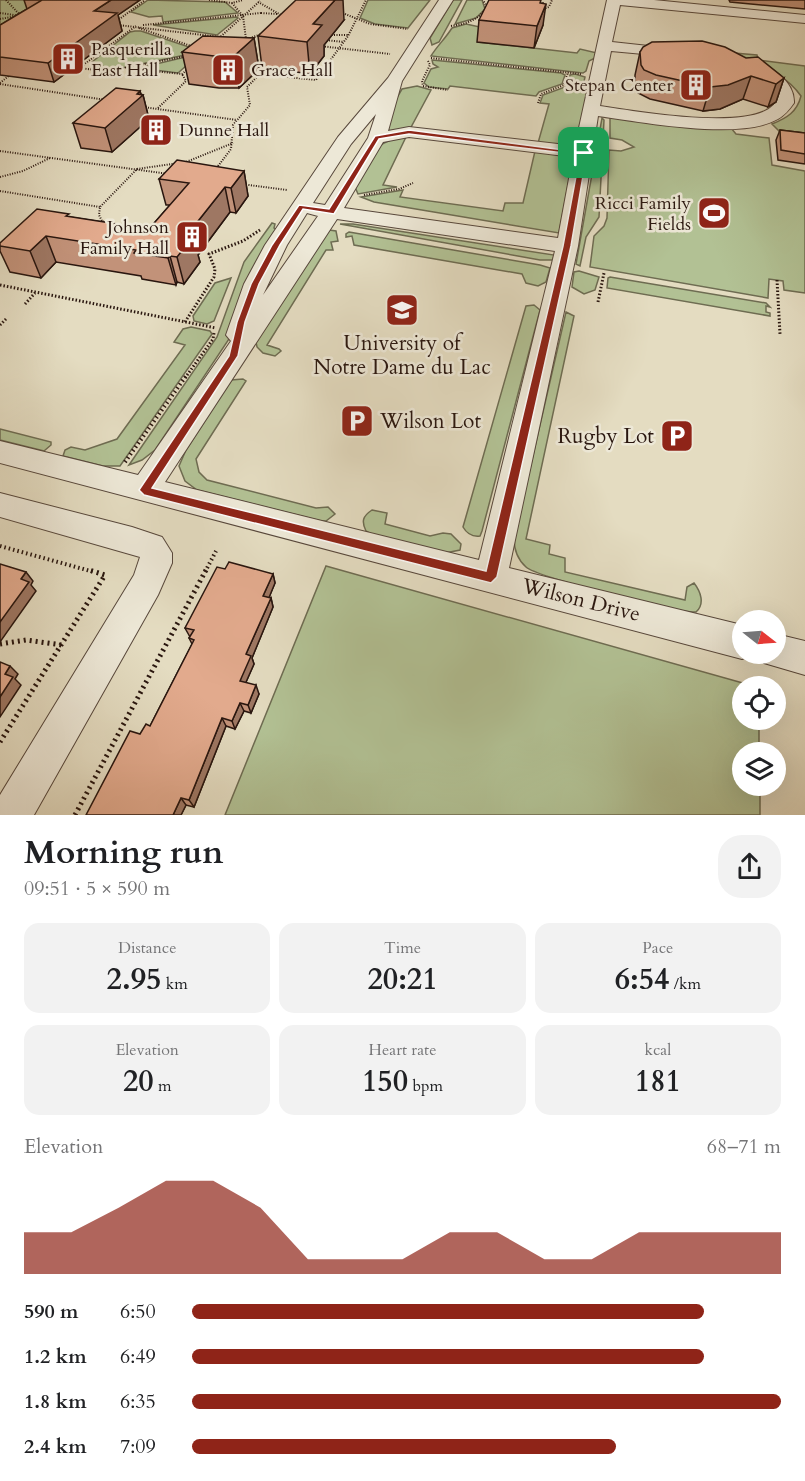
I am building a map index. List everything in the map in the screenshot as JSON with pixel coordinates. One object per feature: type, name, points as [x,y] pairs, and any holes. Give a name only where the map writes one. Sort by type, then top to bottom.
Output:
[{"type":"street","points":[[234,356],[241,322],[255,284],[276,245],[344,141],[394,81],[446,0]]},
{"type":"street","points":[[786,0],[799,18]]},
{"type":"street","points":[[491,577],[567,246],[604,46],[616,6],[709,5],[799,18]]},
{"type":"street","points":[[604,46],[697,55]]},
{"type":"street","points":[[591,110],[726,123],[761,121],[779,111],[788,98],[788,91],[782,83],[761,69],[738,61]]},
{"type":"street","points":[[144,490],[331,212],[377,138],[394,81]]},
{"type":"street","points":[[377,138],[409,132],[584,153]]},
{"type":"street","points":[[306,199],[331,212],[567,246]]},
{"type":"street","name":"Wilson Drive","points":[[0,452],[732,639]]},
{"type":"street","points":[[0,505],[132,540],[151,547],[156,553],[156,564],[146,585],[11,815]]},
{"type":"street","points":[[786,653],[805,658]]},
{"type":"path","points":[[6,0],[22,15]]},
{"type":"path","points":[[145,0],[111,25],[229,38]]},
{"type":"path","points":[[209,0],[232,3],[243,0]]},
{"type":"path","points":[[212,173],[224,161],[236,138],[234,125],[250,105],[247,87],[260,74],[316,80],[349,34],[366,0]]},
{"type":"path","points":[[484,0],[494,3]]},
{"type":"path","points":[[451,26],[477,18],[489,7],[484,0]]},
{"type":"path","points":[[541,9],[549,7],[552,0]]},
{"type":"path","points":[[213,44],[259,1],[281,15]]},
{"type":"path","points":[[232,3],[243,16],[245,40]]},
{"type":"path","points":[[248,11],[286,15]]},
{"type":"path","points":[[359,12],[345,14],[370,24],[412,29]]},
{"type":"path","points":[[0,13],[29,17]]},
{"type":"path","points":[[194,54],[106,71],[78,68],[136,26],[261,13]]},
{"type":"path","points":[[0,19],[22,15]]},
{"type":"path","points":[[14,20],[22,15]]},
{"type":"path","points":[[279,24],[281,15]]},
{"type":"path","points":[[136,26],[196,48]]},
{"type":"path","points":[[236,46],[269,29]]},
{"type":"path","points":[[349,34],[325,35],[316,46],[411,56]]},
{"type":"path","points":[[237,39],[257,40]]},
{"type":"path","points":[[321,40],[344,42]]},
{"type":"path","points":[[327,54],[334,55]]},
{"type":"path","points":[[448,90],[423,86],[422,81],[430,65],[426,57],[598,76]]},
{"type":"path","points":[[183,76],[190,67]]},
{"type":"path","points":[[128,68],[192,78]]},
{"type":"path","points":[[538,103],[541,94],[564,85],[568,72]]},
{"type":"path","points":[[0,83],[12,73]]},
{"type":"path","points":[[158,108],[186,81],[183,76]]},
{"type":"path","points":[[0,83],[108,100]]},
{"type":"path","points":[[136,106],[237,120]]},
{"type":"path","points":[[107,227],[99,215],[100,207],[137,169],[186,162],[233,143]]},
{"type":"path","points":[[0,150],[172,174]]},
{"type":"path","points":[[0,177],[23,171],[50,158]]},
{"type":"path","points":[[361,195],[399,189],[413,183]]},
{"type":"path","points":[[239,184],[306,199]]},
{"type":"path","points":[[0,191],[100,207]]},
{"type":"path","points":[[185,322],[214,277],[215,269],[209,254],[243,241],[264,228]]},
{"type":"path","points":[[598,302],[604,273]]},
{"type":"path","points":[[777,280],[780,334]]},
{"type":"path","points":[[0,285],[216,328]]},
{"type":"path","points":[[25,304],[36,293]]},
{"type":"path","points":[[0,325],[7,318]]},
{"type":"path","points":[[112,482],[213,339],[220,318]]},
{"type":"path","points":[[0,546],[105,575],[0,742]]},
{"type":"path","points":[[75,815],[216,551]]},
{"type":"path","points":[[0,644],[26,640],[62,645]]},
{"type":"green space","points":[[0,0],[46,0],[0,29]]},
{"type":"green space","points":[[148,0],[225,2],[238,13],[163,22],[162,16],[149,17],[131,12]]},
{"type":"green space","points":[[368,0],[430,0],[408,28],[375,24],[360,18]]},
{"type":"green space","points":[[453,0],[462,0],[439,42],[432,45],[430,38]]},
{"type":"green space","points":[[467,0],[482,0],[485,9],[476,18],[455,24]]},
{"type":"green space","points":[[237,17],[217,35],[153,25]]},
{"type":"green space","points":[[466,24],[480,27],[478,42],[577,53],[580,49],[597,53],[595,58],[589,61],[583,73],[431,56],[452,28]]},
{"type":"green space","points":[[135,31],[198,50],[195,53],[112,70],[92,62],[130,32]]},
{"type":"green space","points":[[734,53],[757,55],[758,60],[805,66],[805,140],[786,138],[772,124],[787,117],[797,106],[801,96],[795,88],[771,70]]},
{"type":"green space","points":[[194,55],[196,57],[178,73],[139,68]]},
{"type":"green space","points":[[432,60],[565,75],[562,84],[539,92],[536,96],[450,86],[448,89],[429,87],[424,83],[431,69],[438,67],[433,64]]},
{"type":"green space","points":[[570,75],[585,77],[583,86],[587,94],[576,145],[538,143],[549,104],[540,103],[543,95],[574,86],[569,82]]},
{"type":"green space","points":[[417,86],[431,90],[410,129],[383,132],[388,113],[402,89]]},
{"type":"green space","name":"Ricci Family Fields","points":[[610,117],[731,128],[736,134],[769,138],[772,165],[805,171],[805,293],[784,290],[783,281],[769,279],[768,298],[590,267],[594,236],[604,226],[607,218],[609,150],[621,151],[634,147],[622,140],[610,138]]},
{"type":"green space","points":[[602,118],[604,120],[599,217],[586,237],[580,266],[576,264]]},
{"type":"green space","points":[[406,137],[383,185],[397,187],[358,194],[355,187],[368,160],[378,147],[385,142]]},
{"type":"green space","points":[[535,151],[562,155],[572,164],[559,233],[374,202],[361,197],[403,190],[400,197],[503,211],[505,203],[523,203]]},
{"type":"green space","points":[[272,223],[279,232],[249,280],[229,339],[155,450],[142,460],[129,465],[217,337],[244,262]]},
{"type":"green space","points":[[340,224],[353,224],[554,255],[553,260],[540,260]]},
{"type":"green space","points":[[329,230],[336,231],[338,241],[331,242],[333,250],[326,250],[267,345],[281,351],[275,356],[263,353],[257,347],[256,342]]},
{"type":"green space","points":[[349,232],[550,268],[546,282],[538,286],[526,283],[522,274],[354,245],[352,236],[346,237]]},
{"type":"green space","points":[[579,271],[599,277],[595,290],[584,294],[572,287],[574,272]]},
{"type":"green space","points":[[610,277],[766,303],[770,307],[766,306],[766,312],[770,313],[770,316],[607,288]]},
{"type":"green space","points":[[231,278],[214,321],[207,324],[194,321],[193,316],[215,283]]},
{"type":"green space","points":[[534,305],[540,310],[482,531],[480,536],[472,535],[463,527],[526,306]]},
{"type":"green space","points":[[566,312],[574,316],[526,539],[550,545],[549,554],[565,558],[565,572],[685,600],[687,587],[694,583],[701,598],[699,609],[696,612],[639,601],[555,579],[526,567],[520,561],[514,538]]},
{"type":"green space","points":[[191,327],[210,331],[212,334],[120,466],[103,466],[63,456],[65,450],[71,447],[85,450],[117,439],[185,345],[174,342],[183,329]]},
{"type":"green space","points":[[231,380],[246,381],[196,459],[199,472],[207,480],[316,508],[328,507],[335,514],[326,521],[197,490],[185,481],[179,466],[186,450]]},
{"type":"green space","points":[[0,429],[51,442],[51,445],[44,451],[0,440]]},
{"type":"green space","points":[[372,510],[387,513],[385,524],[430,536],[451,534],[461,544],[460,550],[445,553],[371,534],[366,531],[363,522]]},
{"type":"green space","points":[[326,566],[732,680],[732,730],[759,730],[759,742],[732,742],[732,796],[760,796],[760,815],[225,815]]},
{"type":"building","points":[[42,0],[111,0],[94,11],[117,13],[48,63],[0,57],[0,25]]},
{"type":"building","points":[[296,0],[335,0],[313,24],[322,25],[307,42],[258,36]]},
{"type":"building","points":[[489,0],[541,0],[540,3],[546,4],[537,26],[479,20]]},
{"type":"building","points":[[203,36],[254,38],[234,56],[182,52]]},
{"type":"building","points":[[702,41],[725,47],[746,58],[758,57],[784,78],[776,84],[751,76],[728,85],[710,87],[656,75],[644,70],[641,65],[640,52],[643,47],[652,42]]},
{"type":"building","points":[[116,88],[140,91],[137,94],[143,95],[105,128],[73,123]]},
{"type":"building","points":[[780,130],[805,133],[805,154],[781,150]]},
{"type":"building","points":[[177,160],[244,171],[231,188],[225,187],[187,235],[194,236],[177,257],[168,258],[134,253],[136,250],[46,236],[30,251],[0,246],[0,243],[37,209],[149,229],[189,183],[159,179]]},
{"type":"building","points":[[229,562],[273,574],[263,596],[271,598],[246,654],[251,656],[240,681],[256,685],[248,705],[240,703],[232,721],[222,718],[189,800],[181,798],[173,815],[86,815],[130,731],[140,734],[146,724],[150,726],[194,640],[189,638],[194,630],[185,628],[217,567],[225,569]]},
{"type":"building","points":[[0,564],[26,572],[21,579],[29,582],[0,622]]},
{"type":"building","points":[[0,662],[10,666],[5,674],[13,677],[0,697]]},
{"type":"place","name":"Pasquerilla East Hall","points":[[68,59]]},
{"type":"place","name":"Grace Hall","points":[[228,70]]},
{"type":"place","name":"Stepan Center","points":[[696,85]]},
{"type":"place","name":"Dunne Hall","points":[[156,130]]},
{"type":"place","name":"Ricci Family Fields","points":[[714,213]]},
{"type":"place","name":"Johnson Family Hall","points":[[192,237]]},
{"type":"place","name":"University of Notre Dame du Lac","points":[[402,310]]},
{"type":"place","name":"Wilson Lot","points":[[357,421]]},
{"type":"place","name":"Rugby Lot","points":[[677,436]]},
{"type":"route","points":[[409,132],[584,153],[567,246],[491,577],[144,490],[234,356],[241,322],[255,284],[276,245],[301,207],[331,212],[377,138],[409,132]]}]
